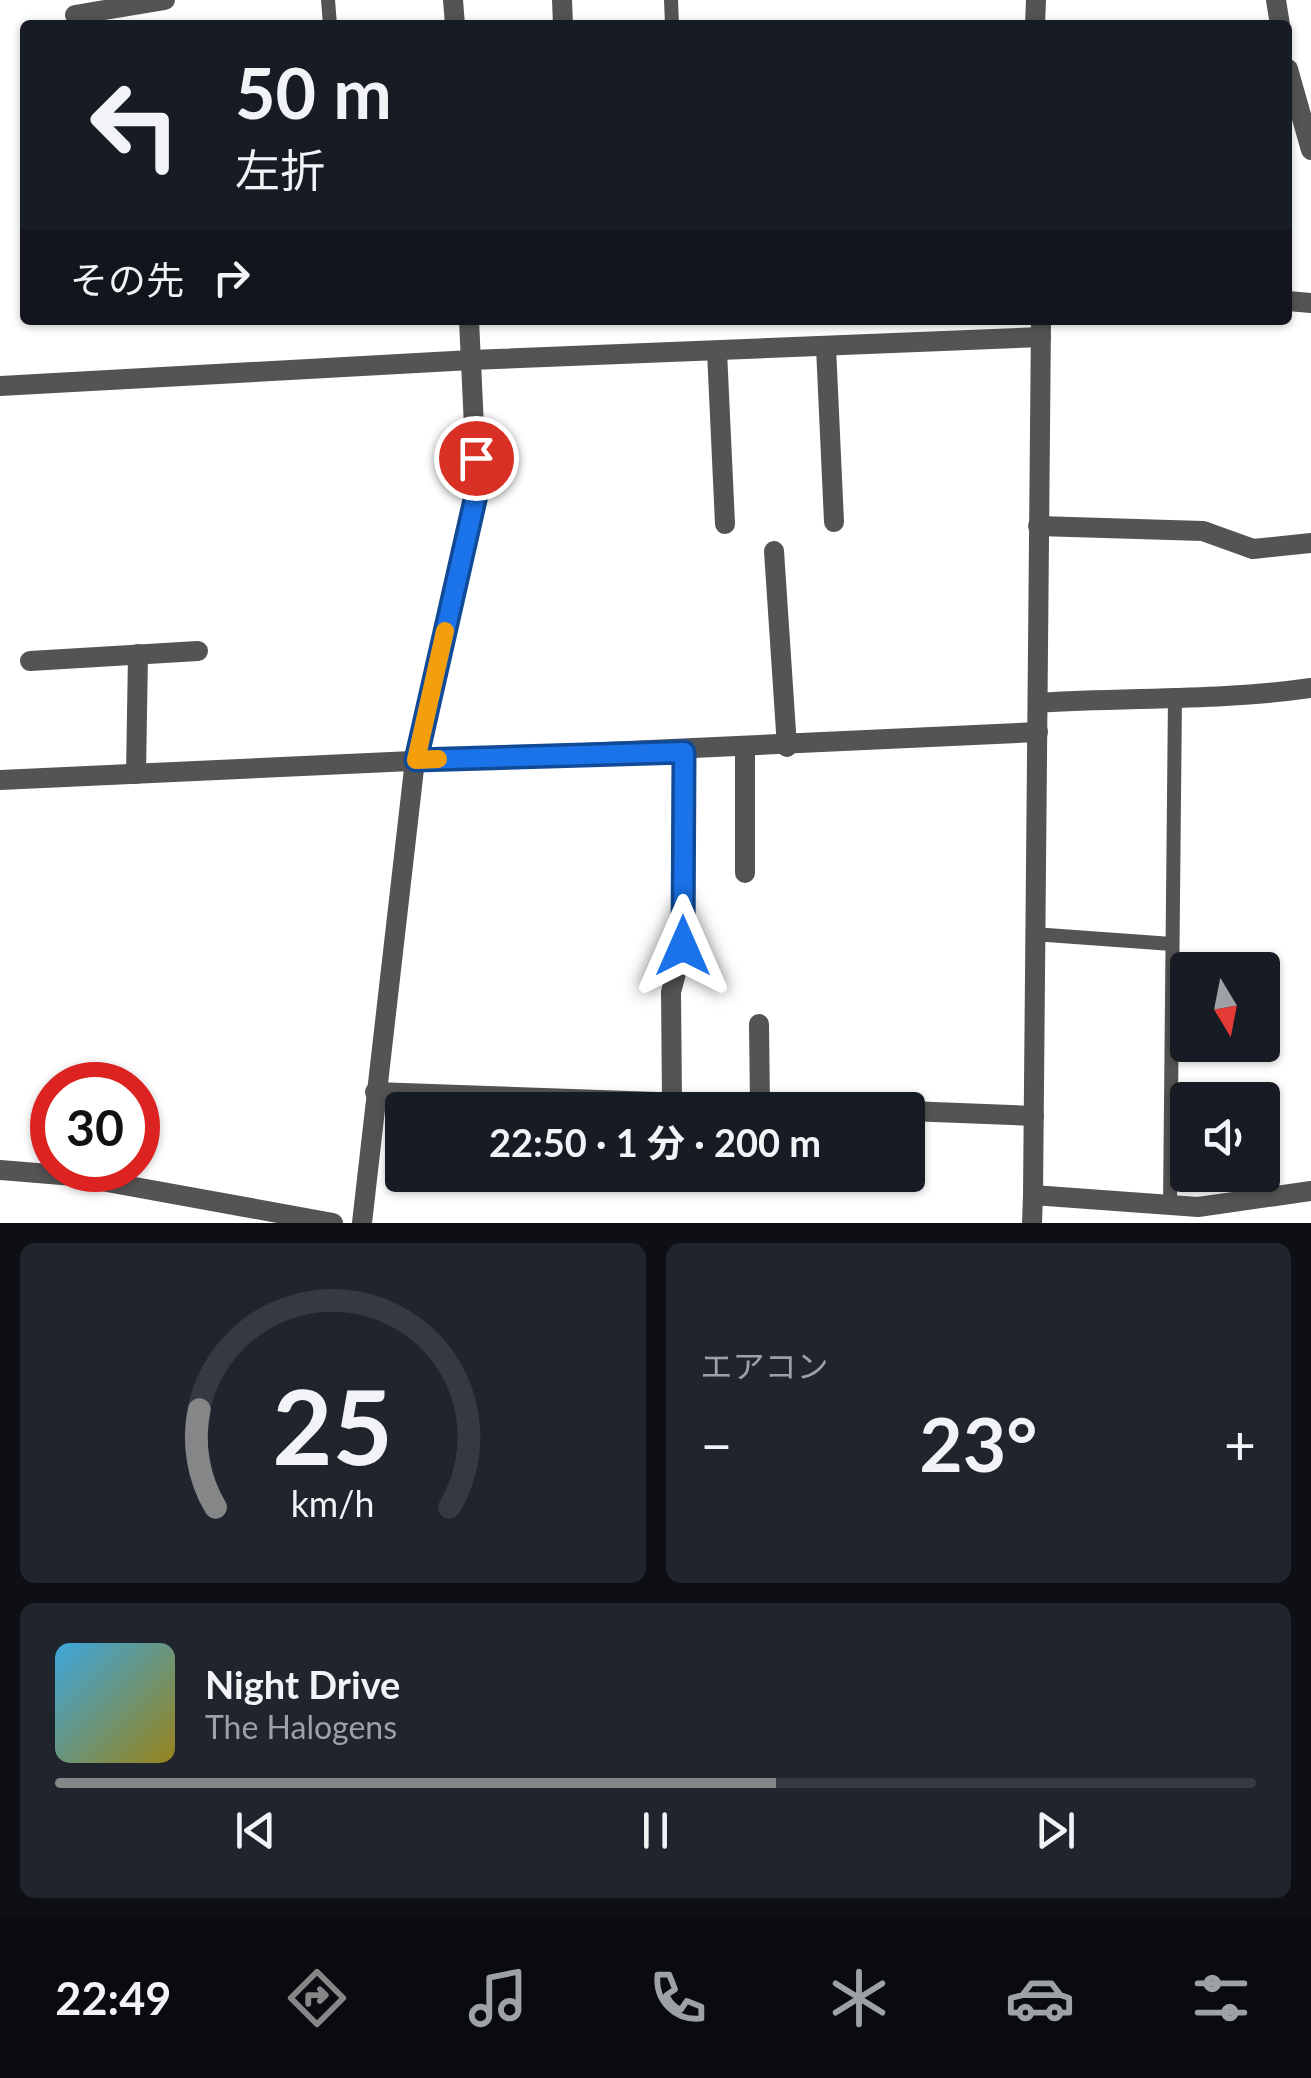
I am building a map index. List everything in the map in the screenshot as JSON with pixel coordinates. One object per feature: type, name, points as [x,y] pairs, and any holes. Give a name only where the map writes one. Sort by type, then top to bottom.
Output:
[{"type":"street","points":[[75,16],[158,1]]},
{"type":"street","points":[[1292,83],[1311,150]]},
{"type":"street","points":[[362,1223],[416,760],[477,491],[470,325]]},
{"type":"street","points":[[0,386],[472,360],[826,347],[1041,329],[1032,1223]]},
{"type":"street","points":[[826,347],[834,522]]},
{"type":"street","points":[[717,351],[725,524]]},
{"type":"street","points":[[1038,526],[1203,531],[1253,549],[1311,543]]},
{"type":"street","points":[[774,551],[787,746]]},
{"type":"street","points":[[30,662],[198,651]]},
{"type":"street","points":[[136,774],[138,654]]},
{"type":"street","points":[[1038,703],[1175,695],[1238,697],[1311,688]]},
{"type":"street","points":[[0,780],[684,752],[1038,732]]},
{"type":"street","points":[[745,748],[745,872]]},
{"type":"street","points":[[672,1092],[671,992],[683,946],[684,752]]},
{"type":"street","points":[[759,1024],[760,1092]]},
{"type":"street","points":[[375,1092],[385,1092]]},
{"type":"street","points":[[925,1112],[1034,1116]]},
{"type":"street","points":[[0,1170],[74,1176],[333,1223]]},
{"type":"street","points":[[1033,1195],[1198,1207],[1311,1191]]},
{"type":"lane","points":[[1170,1206],[1175,695]]},
{"type":"lane","points":[[1033,934],[1172,944]]},
{"type":"slow traffic","points":[[438,759],[416,760],[445,631]]},
{"type":"route","points":[[476,458],[477,491],[416,760],[684,752],[683,946]]}]
